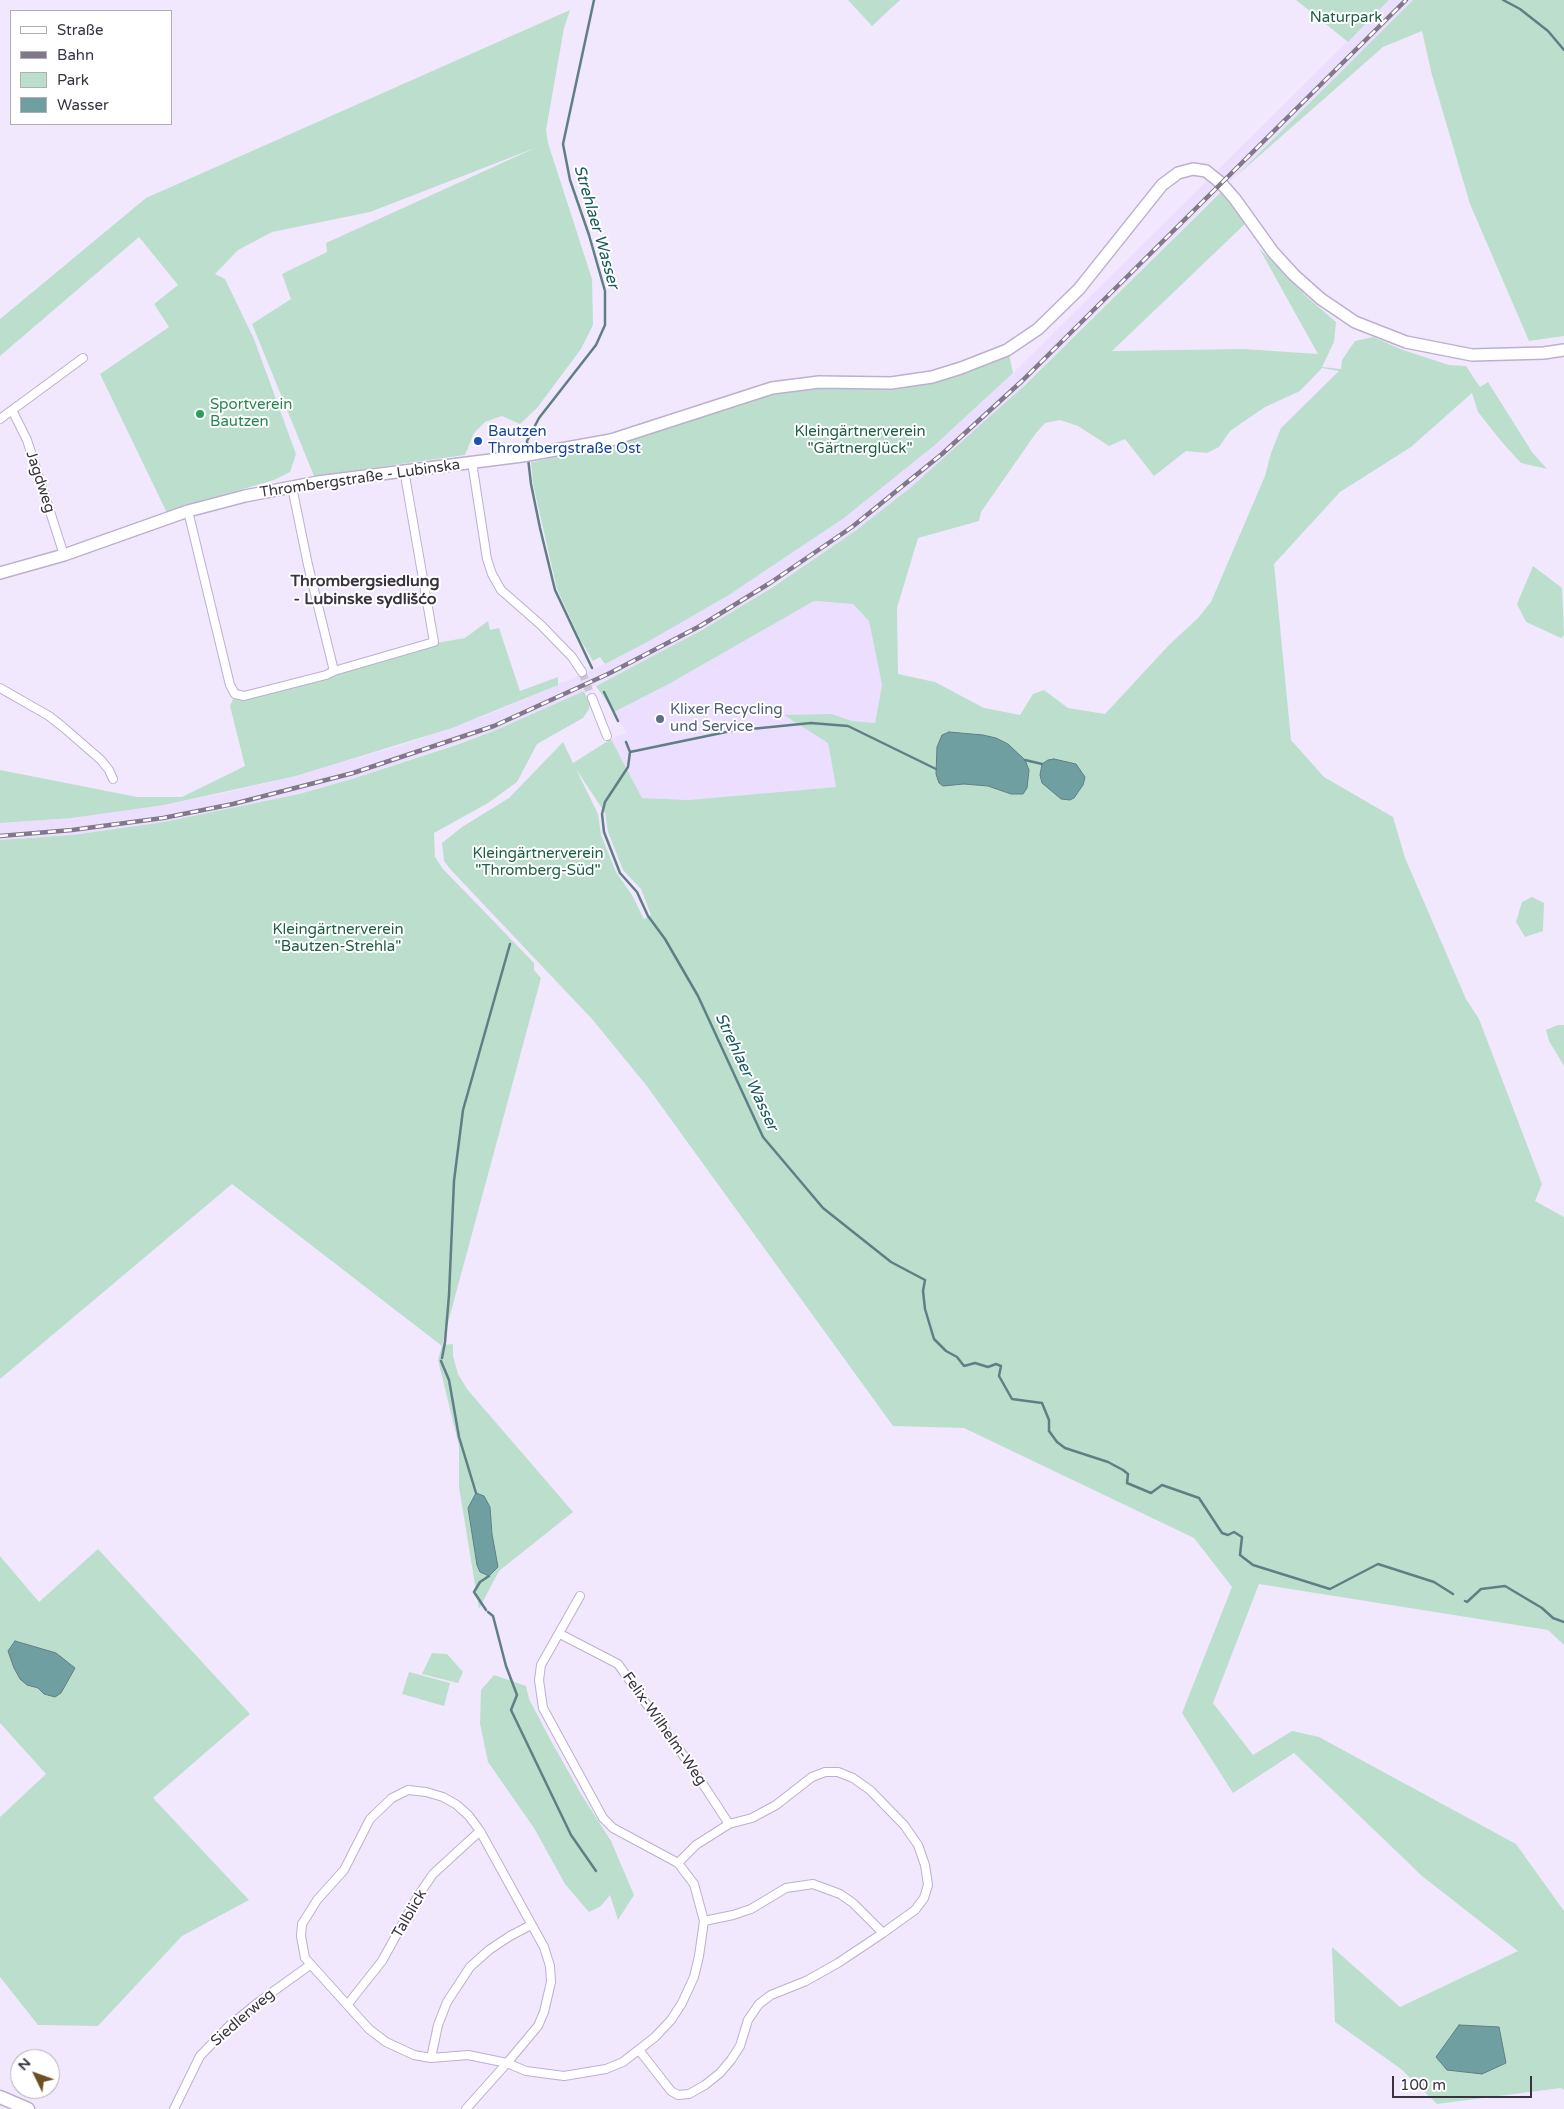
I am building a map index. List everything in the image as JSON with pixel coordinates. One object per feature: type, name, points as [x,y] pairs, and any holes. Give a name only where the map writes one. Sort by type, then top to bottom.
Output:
[{"type":"main road","points":[[0,2097],[28,2109]]},
{"type":"street","name":"Thrombergstraße - Lubinska","points":[[0,573],[64,555],[188,512],[245,496],[404,470],[527,455],[612,440],[772,388],[819,382],[891,383],[932,377],[991,358],[1007,350],[1038,329],[1080,289],[1162,185],[1173,176],[1193,169],[1204,170],[1221,183],[1235,199],[1272,252],[1294,275],[1355,322],[1406,342],[1472,355],[1544,353],[1564,350]]},
{"type":"street","points":[[0,419],[83,358]]},
{"type":"street","name":"Jagdweg","points":[[12,410],[27,440],[64,555]]},
{"type":"street","points":[[472,462],[487,559],[492,574],[501,590],[572,657],[582,672]]},
{"type":"street","points":[[188,512],[230,685],[235,694],[244,696],[326,675],[334,671],[434,643],[404,470]]},
{"type":"street","points":[[292,487],[308,565],[334,671]]},
{"type":"street","points":[[0,688],[49,716],[63,727],[101,760],[114,779]]},
{"type":"street","points":[[592,698],[607,736]]},
{"type":"street","points":[[466,2109],[507,2063],[538,2026],[549,1995],[550,1966],[544,1947],[480,1831],[469,1816],[457,1805],[443,1797],[426,1792],[408,1790],[392,1798],[370,1819],[344,1870],[317,1900],[302,1924],[302,1947],[305,1958],[310,1965],[348,2004],[369,2029],[386,2042],[414,2055],[431,2058],[468,2055],[507,2063],[526,2071],[564,2076],[606,2069],[623,2062],[655,2038],[671,2020],[682,2003],[694,1977],[699,1956],[704,1920],[694,1884],[678,1863],[613,1828],[603,1818],[543,1708],[539,1680],[541,1665],[580,1596]]},
{"type":"street","name":"Felix-Wilhelm-Weg","points":[[560,1634],[618,1664],[693,1769],[729,1824]]},
{"type":"street","points":[[639,2050],[671,2091],[678,2095],[689,2094],[706,2085],[731,2060],[740,2046],[748,2020],[760,2004],[771,1995],[806,1980],[838,1963],[883,1933],[915,1910],[924,1898],[928,1885],[925,1865],[918,1845],[904,1825],[870,1790],[853,1778],[838,1772],[825,1772],[812,1777],[776,1805],[752,1818],[729,1824],[696,1845],[678,1863]]},
{"type":"street","name":"Talblick","points":[[348,2004],[382,1961],[418,1896],[434,1874],[480,1831]]},
{"type":"street","points":[[704,1920],[733,1915],[751,1909],[786,1888],[813,1884],[840,1894],[853,1903],[883,1933]]},
{"type":"street","points":[[431,2058],[438,2025],[447,2002],[466,1972],[489,1950],[531,1925]]},
{"type":"street","name":"Siedlerweg","points":[[174,2109],[200,2056],[229,2026],[310,1965]]},
{"type":"shaded area","points":[[1389,0],[1413,0],[985,423],[910,488],[855,531],[739,608],[657,655],[567,699],[496,730],[355,778],[299,794],[164,822],[72,835],[0,840],[0,823],[72,818],[164,805],[296,776],[408,743],[492,713],[605,664],[729,595],[844,518],[935,445],[1013,373]]},
{"type":"shaded area","points":[[814,601],[853,604],[869,621],[882,685],[875,723],[852,721],[832,714],[828,743],[836,787],[688,800],[642,798],[611,739],[627,733],[614,712],[667,685]]},
{"type":"green space","points":[[848,0],[900,0],[872,26]]},
{"type":"green space","name":"Naturpark","points":[[1296,0],[1389,0],[1348,42]]},
{"type":"green space","points":[[1413,0],[1564,0],[1564,336],[1529,341],[1470,204],[1432,75],[1422,31],[1383,47],[1234,178]]},
{"type":"green space","points":[[570,10],[564,28],[546,130],[548,143],[592,279],[593,325],[581,349],[537,408],[520,424],[502,416],[485,422],[474,433],[465,455],[314,476],[252,324],[291,299],[282,274],[327,252],[326,243],[535,148],[370,212],[272,232],[238,250],[215,274],[225,279],[254,339],[296,454],[290,472],[274,480],[167,513],[100,374],[169,327],[154,304],[178,285],[139,237],[0,356],[0,319],[146,198]]},
{"type":"green space","name":"Kleingärtnerverein \"Thromberg-Süd\"","points":[[1222,191],[1246,223],[1112,351],[1243,349],[1318,354],[1259,248],[1307,297],[1336,322],[1334,342],[1322,367],[1341,369],[1342,360],[1355,341],[1373,337],[1403,350],[1449,365],[1466,366],[1480,387],[1488,382],[1532,452],[1547,469],[1521,463],[1478,412],[1472,393],[1411,447],[1340,492],[1274,564],[1291,740],[1324,777],[1393,817],[1405,858],[1466,999],[1479,1019],[1542,1184],[1535,1201],[1564,1217],[1564,1645],[1548,1630],[1259,1584],[1213,1703],[1253,1755],[1292,1731],[1319,1737],[1516,1844],[1564,1911],[1564,2090],[1561,2088],[1437,2104],[1401,2069],[1335,2022],[1332,1947],[1400,2007],[1518,1951],[1422,1876],[1294,1753],[1233,1793],[1182,1713],[1232,1587],[1194,1538],[964,1428],[893,1426],[646,1085],[592,1019],[444,861],[442,843],[462,827],[509,798],[563,742],[573,763],[611,739],[642,798],[688,800],[836,787],[828,743],[784,715],[832,714],[852,721],[875,723],[882,685],[869,621],[853,604],[814,601],[667,685],[614,712],[596,686],[702,630],[773,587],[855,531],[910,488],[1025,385]],"holes":[[[1322,368],[1339,371],[1281,428],[1271,453],[1265,476],[1211,602],[1198,618],[1169,645],[1105,714],[1068,708],[1044,690],[1033,694],[1020,715],[984,708],[935,682],[898,674],[897,608],[918,538],[979,521],[981,512],[1045,423],[1060,420],[1078,426],[1109,446],[1125,439],[1154,476],[1186,451],[1207,453],[1219,447],[1230,431],[1265,407],[1300,391]],[[949,732],[996,738],[1011,794],[989,786],[964,784],[943,786],[939,783],[936,769]],[[576,769],[605,813],[608,832],[623,870],[641,889],[651,915],[644,919],[632,895],[616,872],[601,835],[598,814]]]},
{"type":"green space","name":"Kleingärtnerverein \"Gärtnerglück\"","points":[[1009,354],[1013,373],[935,445],[844,518],[729,595],[649,641],[605,664],[600,657],[593,661],[580,639],[557,589],[533,484],[531,462],[609,447],[786,388],[870,389],[921,383],[968,372]]},
{"type":"green space","points":[[1533,566],[1562,588],[1564,635],[1561,638],[1526,622],[1517,604]]},
{"type":"green space","points":[[488,621],[490,630],[499,628],[520,691],[558,677],[558,685],[452,728],[296,776],[164,805],[72,818],[0,823],[0,770],[137,797],[182,797],[245,766],[230,706],[234,697],[436,643],[465,638]]},
{"type":"green space","name":"Kleingärtnerverein \"Bautzen-Strehla\"","points":[[584,691],[590,704],[583,718],[537,744],[517,782],[488,803],[434,833],[435,857],[443,869],[534,963],[534,970],[541,978],[442,1345],[453,1344],[453,1356],[458,1374],[467,1389],[573,1512],[499,1571],[479,1609],[459,1487],[459,1446],[438,1360],[442,1346],[232,1184],[0,1379],[0,840],[72,835],[164,822],[299,794],[355,778],[496,730]],"holes":[[[490,1507],[492,1534],[477,1565],[475,1544]]]},
{"type":"green space","points":[[1532,897],[1544,903],[1543,931],[1525,937],[1516,922],[1522,902]]},
{"type":"green space","points":[[1558,1025],[1564,1025],[1564,1066],[1549,1041],[1546,1030]]},
{"type":"green space","points":[[98,1549],[250,1714],[153,1798],[249,1900],[182,1936],[98,2026],[38,2025],[0,1977],[0,1817],[46,1774],[0,1723],[0,1556],[39,1602]]},
{"type":"green space","points":[[432,1653],[447,1654],[463,1672],[458,1683],[422,1674]]},
{"type":"green space","points":[[409,1672],[450,1683],[444,1706],[402,1694]]},
{"type":"green space","points":[[494,1675],[526,1686],[529,1699],[550,1739],[581,1794],[611,1841],[634,1895],[618,1920],[610,1895],[601,1906],[589,1912],[565,1884],[534,1828],[488,1762],[480,1724],[481,1690]]},
{"type":"water","points":[[949,732],[983,735],[996,738],[1008,744],[1025,760],[1029,770],[1027,788],[1023,794],[1011,794],[988,786],[964,784],[943,786],[939,783],[936,774],[937,747],[942,735]]},
{"type":"water","points":[[1054,759],[1076,764],[1085,777],[1083,785],[1074,798],[1070,800],[1061,799],[1042,783],[1040,775],[1042,764]]},
{"type":"water","points":[[476,1493],[484,1496],[490,1507],[492,1534],[498,1567],[489,1576],[480,1572],[477,1565],[468,1508]]},
{"type":"water","points":[[15,1641],[56,1653],[75,1668],[61,1693],[55,1697],[44,1694],[38,1688],[27,1685],[20,1679],[8,1651]]},
{"type":"water","points":[[1459,2025],[1499,2027],[1506,2063],[1482,2074],[1447,2070],[1436,2057]]},
{"type":"waterway","name":"Strehlaer Wasser","points":[[528,452],[527,441],[539,418],[596,345],[605,325],[605,291],[589,235],[570,180],[563,144],[594,0]]},
{"type":"waterway","points":[[1503,0],[1520,9],[1548,31],[1564,50]]},
{"type":"waterway","name":"Strehlaer Wasser","points":[[528,458],[531,484],[555,590],[592,668]]},
{"type":"waterway","points":[[604,692],[618,721]]},
{"type":"waterway","points":[[630,752],[731,731],[811,723],[848,726],[936,769]]},
{"type":"waterway","name":"Strehlaer Wasser","points":[[626,742],[630,752],[628,767],[605,802],[602,814],[604,832],[620,873],[637,892],[648,916],[665,939],[698,996],[763,1137],[823,1208],[891,1262],[925,1280],[923,1291],[925,1309],[934,1339],[946,1351],[957,1357],[964,1366],[975,1363],[988,1367],[996,1364],[1001,1366],[999,1376],[1012,1399],[1042,1403],[1049,1420],[1049,1431],[1057,1442],[1065,1448],[1108,1462],[1128,1474],[1127,1483],[1151,1493],[1162,1485],[1199,1498],[1222,1533],[1228,1535],[1234,1532],[1242,1537],[1240,1555],[1253,1565],[1330,1589],[1378,1564],[1434,1582],[1453,1594]]},
{"type":"waterway","points":[[1025,760],[1042,764]]},
{"type":"waterway","points":[[442,1358],[449,1295],[454,1181],[463,1110],[510,944]]},
{"type":"waterway","points":[[441,1361],[449,1380],[459,1437],[476,1493]]},
{"type":"waterway","points":[[486,1610],[474,1592],[480,1582],[489,1576]]},
{"type":"waterway","name":"Strehlaer Wasser","points":[[1465,1601],[1467,1602],[1481,1589],[1505,1586],[1542,1608],[1553,1618],[1564,1622]]},
{"type":"waterway","points":[[488,1612],[493,1616],[506,1666],[517,1695],[511,1710],[571,1835],[596,1871]]},
{"type":"tunnel","points":[[582,672],[592,698]]},
{"type":"railway","points":[[0,836],[72,830],[163,818],[233,804],[353,773],[494,726],[610,673],[700,626],[770,583],[852,527],[942,454],[1022,381],[1406,0]]},
{"type":"place","name":"Sportverein Bautzen","points":[[200,414]]},
{"type":"place","name":"Bautzen Thrombergstraße Ost","points":[[478,441]]},
{"type":"place","name":"Klixer Recycling und Service","points":[[660,719]]},
{"type":"district","name":"Thrombergsiedlung - Lubinske sydlišćo","points":[[365,591]]}]
